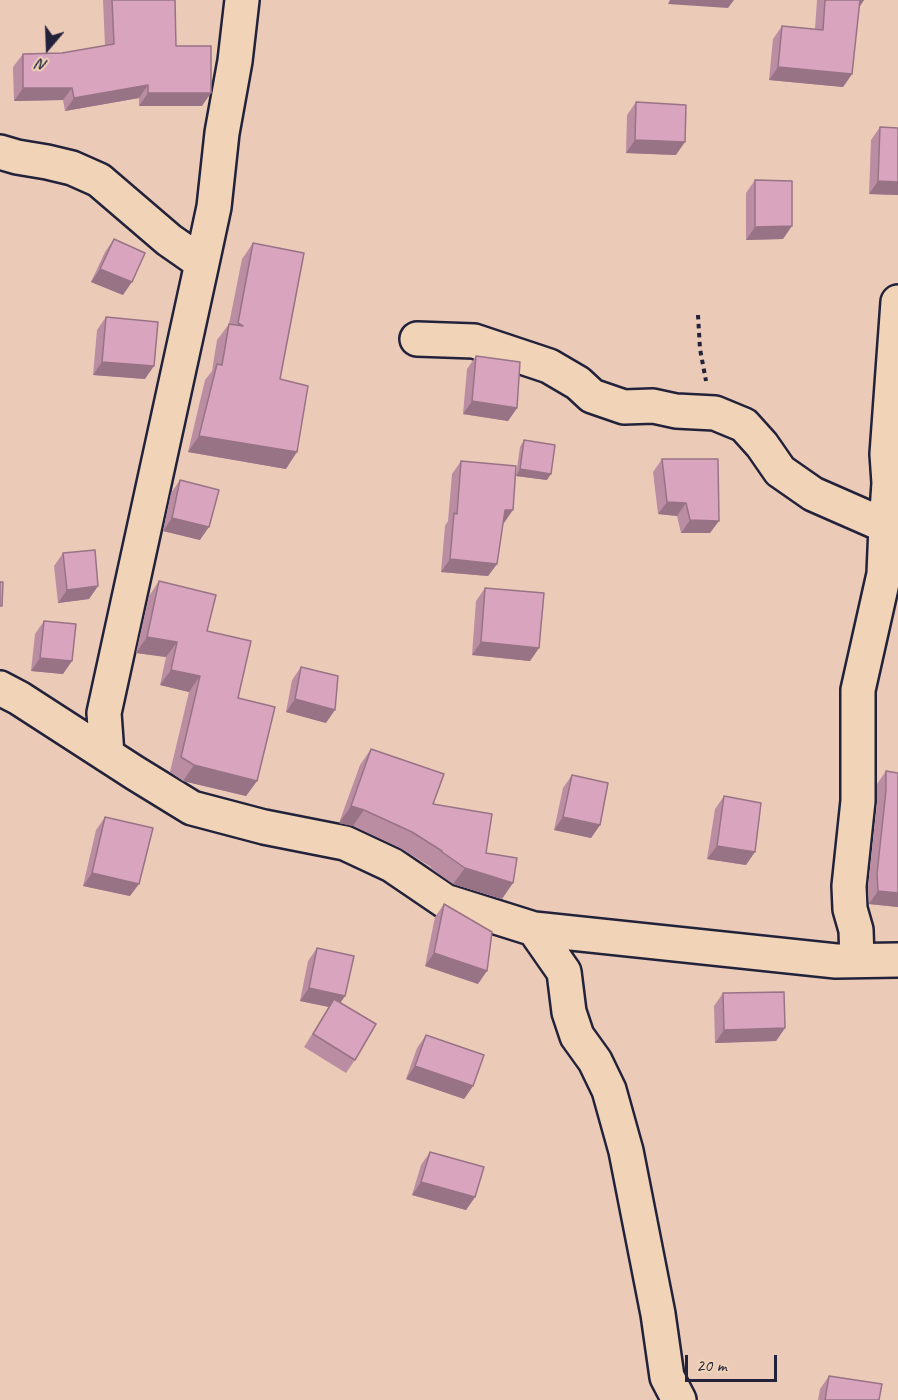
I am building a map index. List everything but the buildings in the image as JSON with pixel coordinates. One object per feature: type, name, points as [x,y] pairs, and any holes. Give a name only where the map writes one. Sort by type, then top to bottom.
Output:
[{"type":"street","points":[[106,755],[104,713],[214,207],[222,133],[235,61],[242,0]]},
{"type":"street","points":[[0,152],[72,168],[99,180],[169,240],[202,263]]},
{"type":"street","points":[[856,960],[856,930],[850,909],[849,886],[858,801],[858,690],[884,574],[890,483],[887,454],[898,302]]},
{"type":"street","points":[[417,339],[474,341],[484,344],[549,366],[578,383],[592,396],[624,407],[652,406],[676,411],[716,413],[744,425],[762,445],[780,471],[813,494],[886,526]]},
{"type":"street","points":[[0,688],[192,808],[264,827],[345,843],[392,865],[445,901],[534,929],[836,961],[898,960]]},
{"type":"street","points":[[534,929],[564,972],[569,1012],[577,1036],[595,1061],[609,1090],[626,1151],[658,1314],[667,1392]]},
{"type":"path","points":[[698,315],[700,349],[708,392],[716,413]]}]
